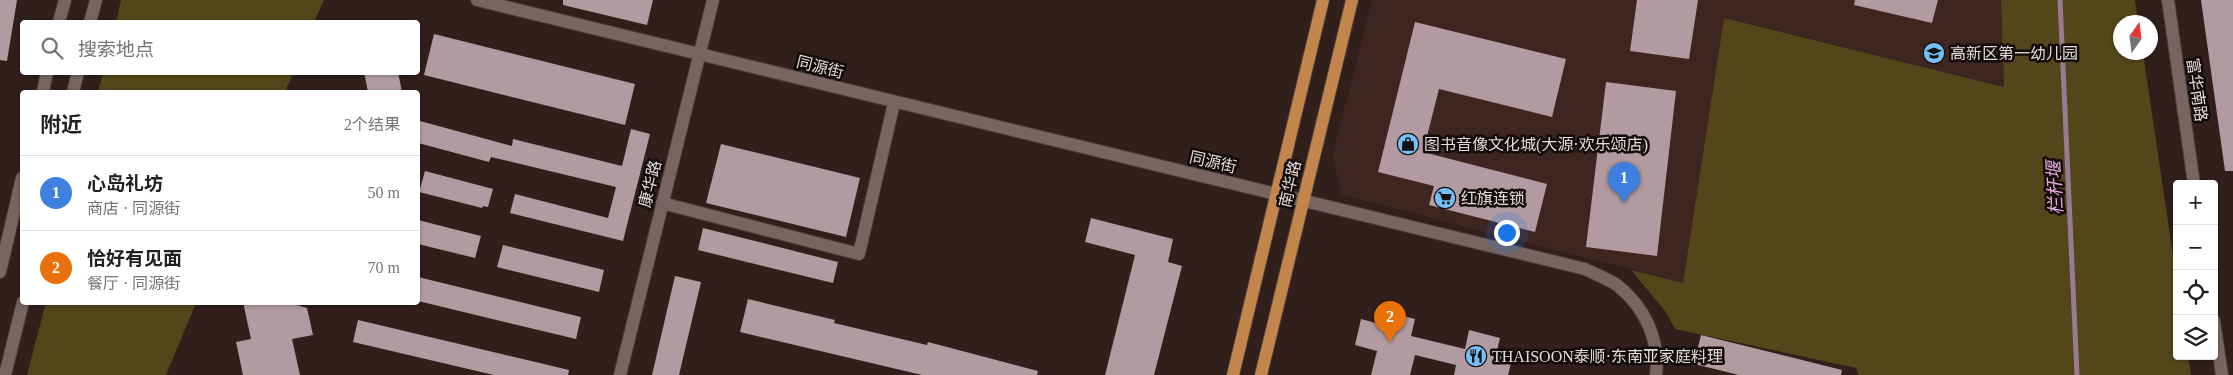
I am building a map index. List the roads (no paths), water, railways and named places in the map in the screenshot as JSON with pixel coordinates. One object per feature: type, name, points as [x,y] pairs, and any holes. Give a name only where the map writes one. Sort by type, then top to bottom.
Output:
[{"type":"main road","name":"南华路","points":[[1233,375],[1323,0]]},
{"type":"main road","name":"南华路","points":[[1261,375],[1352,0]]},
{"type":"street","points":[[60,20],[65,0]]},
{"type":"street","points":[[91,20],[96,0]]},
{"type":"street","name":"同源街","points":[[476,0],[894,103],[1276,193],[1585,269],[1616,285],[1636,304],[1652,331],[1657,364],[1656,375]]},
{"type":"street","name":"康华路","points":[[620,375],[713,0]]},
{"type":"street","name":"富华南路","points":[[2168,0],[2193,180]]},
{"type":"street","points":[[44,90],[47,75]]},
{"type":"street","points":[[74,90],[77,75]]},
{"type":"street","points":[[662,203],[859,254],[894,103]]},
{"type":"street","points":[[0,272],[20,187]]},
{"type":"street","points":[[6,375],[22,305]]},
{"type":"street","points":[[2218,348],[2222,375]]},
{"type":"waterway","name":"栏杆堰","points":[[2060,0],[2077,375]]},
{"type":"place","name":"高新区第一幼儿园","points":[[1934,53]]},
{"type":"place","name":"图书音像文化城(大源·欢乐颂店)","points":[[1408,144]]},
{"type":"place","name":"红旗连锁","points":[[1445,198]]},
{"type":"place","name":"心岛礼坊","points":[[1624,203]]},
{"type":"place","name":"恰好有见面","points":[[1390,342]]},
{"type":"place","name":"THAISOON泰顺·东南亚家庭料理","points":[[1476,356]]}]
